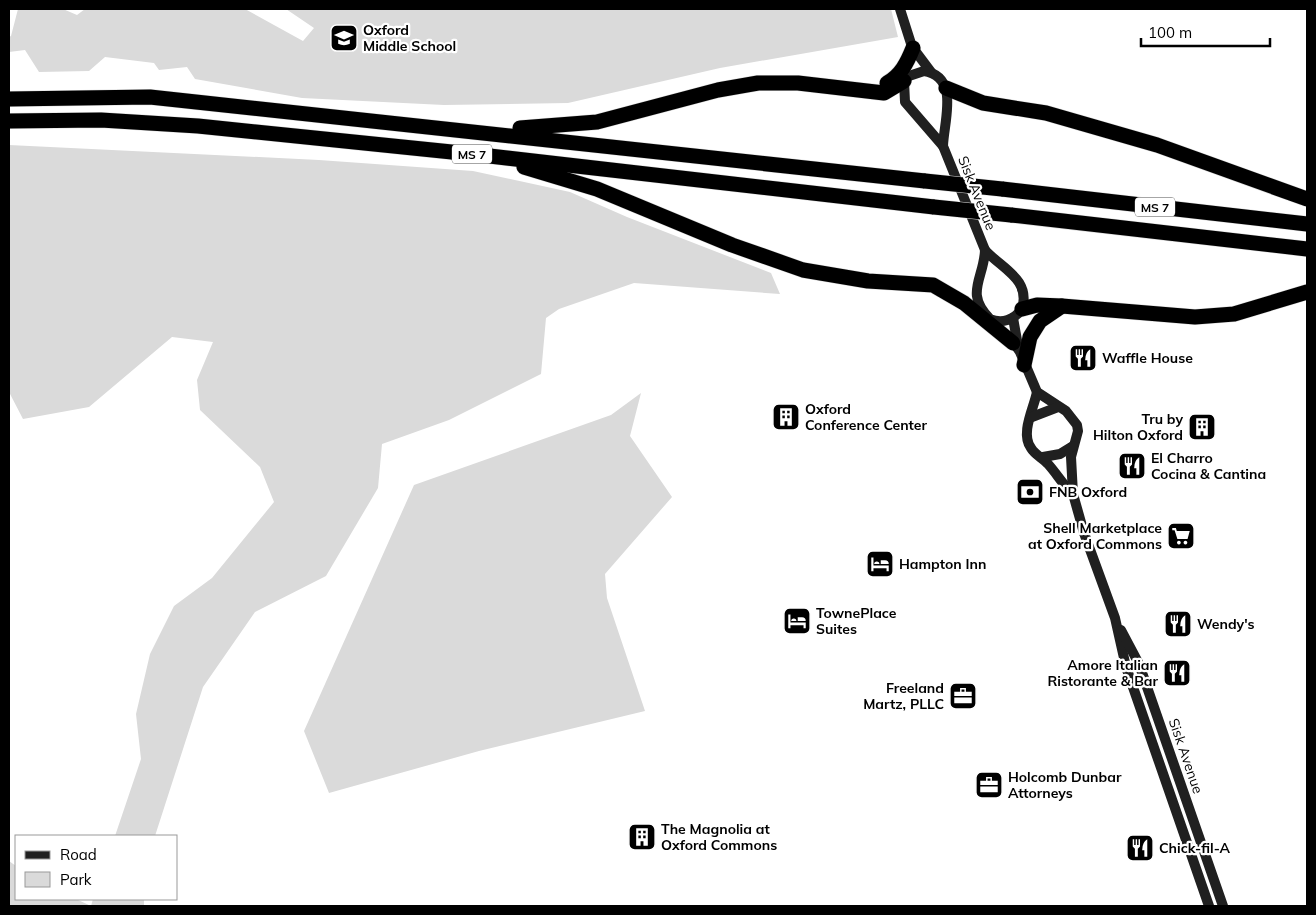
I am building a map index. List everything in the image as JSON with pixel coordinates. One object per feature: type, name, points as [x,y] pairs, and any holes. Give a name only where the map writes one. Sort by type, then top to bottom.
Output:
[{"type":"highway","points":[[870,92],[883,86],[900,73],[908,62],[913,48]]},
{"type":"highway","points":[[471,130],[558,127],[597,122],[718,90],[758,83],[798,83],[884,93],[907,78]]},
{"type":"highway","points":[[946,88],[983,103],[1046,114],[1157,145],[1307,199]]},
{"type":"highway","name":"MS 7","points":[[9,99],[150,97],[471,130],[1307,224]]},
{"type":"highway","name":"MS 7","points":[[9,121],[101,120],[198,126],[481,155],[1307,249]]},
{"type":"highway","points":[[481,155],[597,188],[732,245],[803,270],[868,281],[947,285],[978,304]]},
{"type":"highway","points":[[933,285],[964,303],[1019,353],[1040,321],[1062,306]]},
{"type":"highway","points":[[1017,314],[1037,305],[1195,317],[1234,314],[1307,292]]},
{"type":"street","name":"Sisk Avenue","points":[[900,9],[915,60],[907,78],[905,102],[943,146],[985,250],[1018,280],[1024,295],[1017,314],[1019,353]]},
{"type":"street","name":"Sisk Avenue","points":[[913,48],[931,72],[943,81],[946,88],[948,99],[943,146]]},
{"type":"street","points":[[907,78],[916,72],[931,72]]},
{"type":"street","name":"Sisk Avenue","points":[[985,250],[976,295],[978,304],[990,319],[999,322],[1019,353],[1037,392],[1070,415],[1076,425],[1078,431],[1071,457],[1073,494],[1084,533],[1115,618],[1126,667],[1208,906]]},
{"type":"street","points":[[999,322],[1017,314]]},
{"type":"street","name":"Sisk Avenue","points":[[1037,392],[1032,418],[1027,429],[1028,444],[1032,450],[1043,457],[1063,485],[1073,494]]},
{"type":"street","points":[[1032,418],[1058,407]]},
{"type":"street","points":[[1043,457],[1060,454],[1073,446]]},
{"type":"street","name":"Sisk Avenue","points":[[1115,618],[1139,664],[1223,906]]},
{"type":"green space","points":[[18,9],[63,9],[77,15],[85,9],[245,9],[303,41],[314,28],[286,9],[891,9],[898,37],[720,68],[568,103],[444,105],[302,98],[195,79],[187,67],[159,70],[154,63],[105,57],[89,71],[39,72],[25,50],[9,52],[9,37],[11,36]]},
{"type":"green space","points":[[9,145],[319,160],[473,171],[570,192],[627,217],[771,273],[780,294],[634,283],[559,309],[546,318],[541,374],[449,420],[382,444],[378,488],[326,576],[255,612],[203,687],[155,835],[115,835],[141,759],[136,714],[150,654],[174,606],[212,578],[274,502],[260,467],[200,410],[197,380],[213,342],[172,337],[89,407],[23,419],[9,392]]},
{"type":"green space","points":[[641,393],[630,436],[672,497],[605,574],[607,598],[645,711],[479,751],[329,793],[304,731],[414,485],[611,415]]},
{"type":"green space","points":[[9,861],[15,865],[15,900],[78,900],[91,906],[9,906]]},
{"type":"green space","points":[[93,900],[144,900],[144,906],[91,906]]},
{"type":"place","name":"Oxford Middle School","points":[[344,38]]},
{"type":"place","name":"Waffle House","points":[[1083,358]]},
{"type":"place","name":"Oxford Conference Center","points":[[786,417]]},
{"type":"place","name":"Tru by Hilton Oxford","points":[[1202,427]]},
{"type":"place","name":"El Charro Cocina & Cantina","points":[[1132,466]]},
{"type":"place","name":"FNB Oxford","points":[[1030,492]]},
{"type":"place","name":"Shell Marketplace at Oxford Commons","points":[[1181,536]]},
{"type":"place","name":"Hampton Inn","points":[[880,564]]},
{"type":"place","name":"TownePlace Suites","points":[[797,621]]},
{"type":"place","name":"Wendy's","points":[[1178,624]]},
{"type":"place","name":"Amore Italian Ristorante & Bar","points":[[1177,673]]},
{"type":"place","name":"Freeland Martz, PLLC","points":[[963,696]]},
{"type":"place","name":"Holcomb Dunbar Attorneys","points":[[989,785]]},
{"type":"place","name":"The Magnolia at Oxford Commons","points":[[642,837]]},
{"type":"place","name":"Chick-fil-A","points":[[1140,848]]}]
